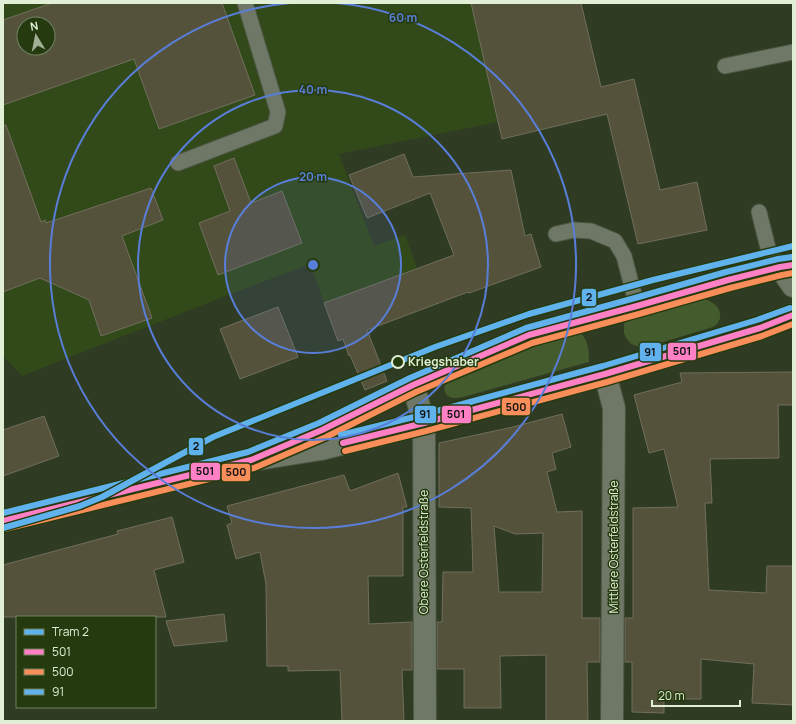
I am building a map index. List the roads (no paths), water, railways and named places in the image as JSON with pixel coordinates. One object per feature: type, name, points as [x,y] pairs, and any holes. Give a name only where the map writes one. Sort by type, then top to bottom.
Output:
[{"type":"street","points":[[251,460],[322,430],[413,385],[528,335],[728,280],[787,266],[793,286]]},
{"type":"street","points":[[3,521],[251,460],[321,449],[424,423],[605,374],[760,328],[793,315]]},
{"type":"street","name":"Mittlere Osterfeldstraße","points":[[605,374],[614,408],[612,721]]},
{"type":"street","name":"Obere Osterfeldstraße","points":[[413,385],[424,423],[425,721]]},
{"type":"lane","points":[[178,163],[274,126],[278,112],[245,3]]},
{"type":"lane","points":[[725,66],[793,52]]},
{"type":"lane","points":[[759,212],[769,252],[787,266]]},
{"type":"lane","points":[[556,234],[574,230],[591,231],[615,241],[624,256],[637,306]]},
{"type":"tram line","name":"2","points":[[3,528],[80,506],[102,497],[213,437],[435,347],[529,314],[653,280],[793,246]]},
{"type":"place","name":"Kriegshaber","points":[[398,362]]}]
